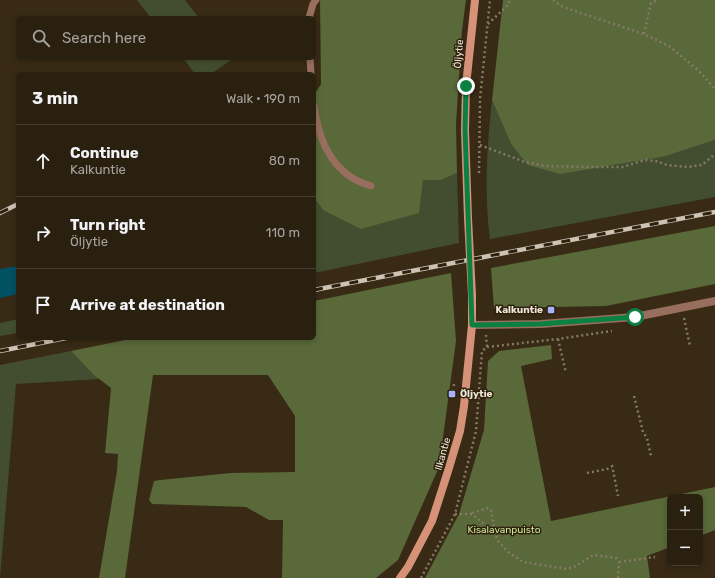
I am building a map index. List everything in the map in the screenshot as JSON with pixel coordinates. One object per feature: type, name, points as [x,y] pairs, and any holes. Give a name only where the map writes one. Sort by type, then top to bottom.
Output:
[{"type":"main road","name":"Öljytie","points":[[472,325],[465,130],[466,86],[475,0]]},
{"type":"main road","name":"Ilkantie","points":[[400,578],[408,567],[432,522],[450,468],[460,431],[464,406],[472,325]]},
{"type":"street","points":[[472,325],[540,324],[635,317],[715,301]]},
{"type":"lane","points":[[310,16],[313,4],[316,0]]},
{"type":"lane","points":[[310,60],[311,72]]},
{"type":"lane","points":[[316,116],[320,136],[329,155],[341,169],[354,179],[371,186]]},
{"type":"path","points":[[479,174],[480,99],[490,0]]},
{"type":"path","points":[[487,25],[508,5],[510,0]]},
{"type":"path","points":[[553,0],[563,7],[644,34],[670,46],[699,71],[715,89]]},
{"type":"path","points":[[644,34],[652,4],[658,0]]},
{"type":"path","points":[[480,145],[525,162],[545,166],[624,167],[645,160],[656,161],[667,165],[688,167],[702,165],[715,154]]},
{"type":"path","points":[[684,318],[690,346]]},
{"type":"path","points":[[558,339],[566,373]]},
{"type":"path","points":[[634,396],[651,456]]},
{"type":"path","points":[[587,473],[612,466],[618,496]]},
{"type":"path","points":[[455,514],[472,514],[488,508],[491,510],[498,541],[508,552],[524,562],[567,569],[576,566],[593,555],[616,558],[619,562],[618,578]]},
{"type":"path","points":[[472,514],[495,533]]},
{"type":"path","points":[[619,562],[655,557]]},
{"type":"green space","points":[[137,0],[185,0],[197,16],[149,16]]},
{"type":"green space","points":[[320,0],[466,0],[462,30],[456,124],[457,173],[441,180],[423,180],[419,213],[361,229],[323,210],[316,201],[316,92],[321,84]]},
{"type":"green space","points":[[503,0],[715,0],[715,140],[666,156],[560,174],[528,165],[511,144],[492,100]]},
{"type":"green space","points":[[184,60],[231,60],[214,72],[194,72]]},
{"type":"green space","points":[[492,100],[511,144],[666,156],[715,140],[715,197],[490,239],[487,205],[487,170]]},
{"type":"green space","points":[[457,173],[459,243],[316,273],[316,201],[323,210],[423,180],[441,180]]},
{"type":"green space","points":[[715,226],[715,284],[606,306],[494,308],[491,268]]},
{"type":"green space","points":[[451,273],[456,341],[439,467],[398,560],[376,578],[282,578],[283,520],[269,520],[246,507],[152,504],[149,500],[154,481],[231,473],[295,472],[295,416],[268,375],[153,375],[125,578],[99,578],[117,471],[118,454],[105,453],[111,388],[94,375],[71,351],[125,340],[316,340],[316,301]]},
{"type":"green space","points":[[16,319],[16,333],[0,336],[0,323]]},
{"type":"green space","name":"Kisalavanpuisto","points":[[551,345],[552,359],[521,366],[551,521],[667,497],[667,548],[647,556],[650,578],[425,578],[459,514],[484,430],[488,361],[499,351]]},
{"type":"green space","points":[[71,351],[99,379],[16,384],[0,578],[0,365]]},
{"type":"green space","name":"Kisalavanpuisto","points":[[715,487],[715,530],[703,535],[703,494],[681,494]]},
{"type":"water","points":[[16,266],[16,294],[0,298],[0,269]]},
{"type":"railway","points":[[0,213],[16,205]]},
{"type":"railway","points":[[316,290],[715,212]]},
{"type":"railway","points":[[0,351],[56,340]]},
{"type":"place","name":"Kalkuntie","points":[[551,310]]},
{"type":"place","name":"Öljytie","points":[[452,394]]},
{"type":"route","points":[[466,86],[465,130],[472,325],[540,324],[635,317]]}]
